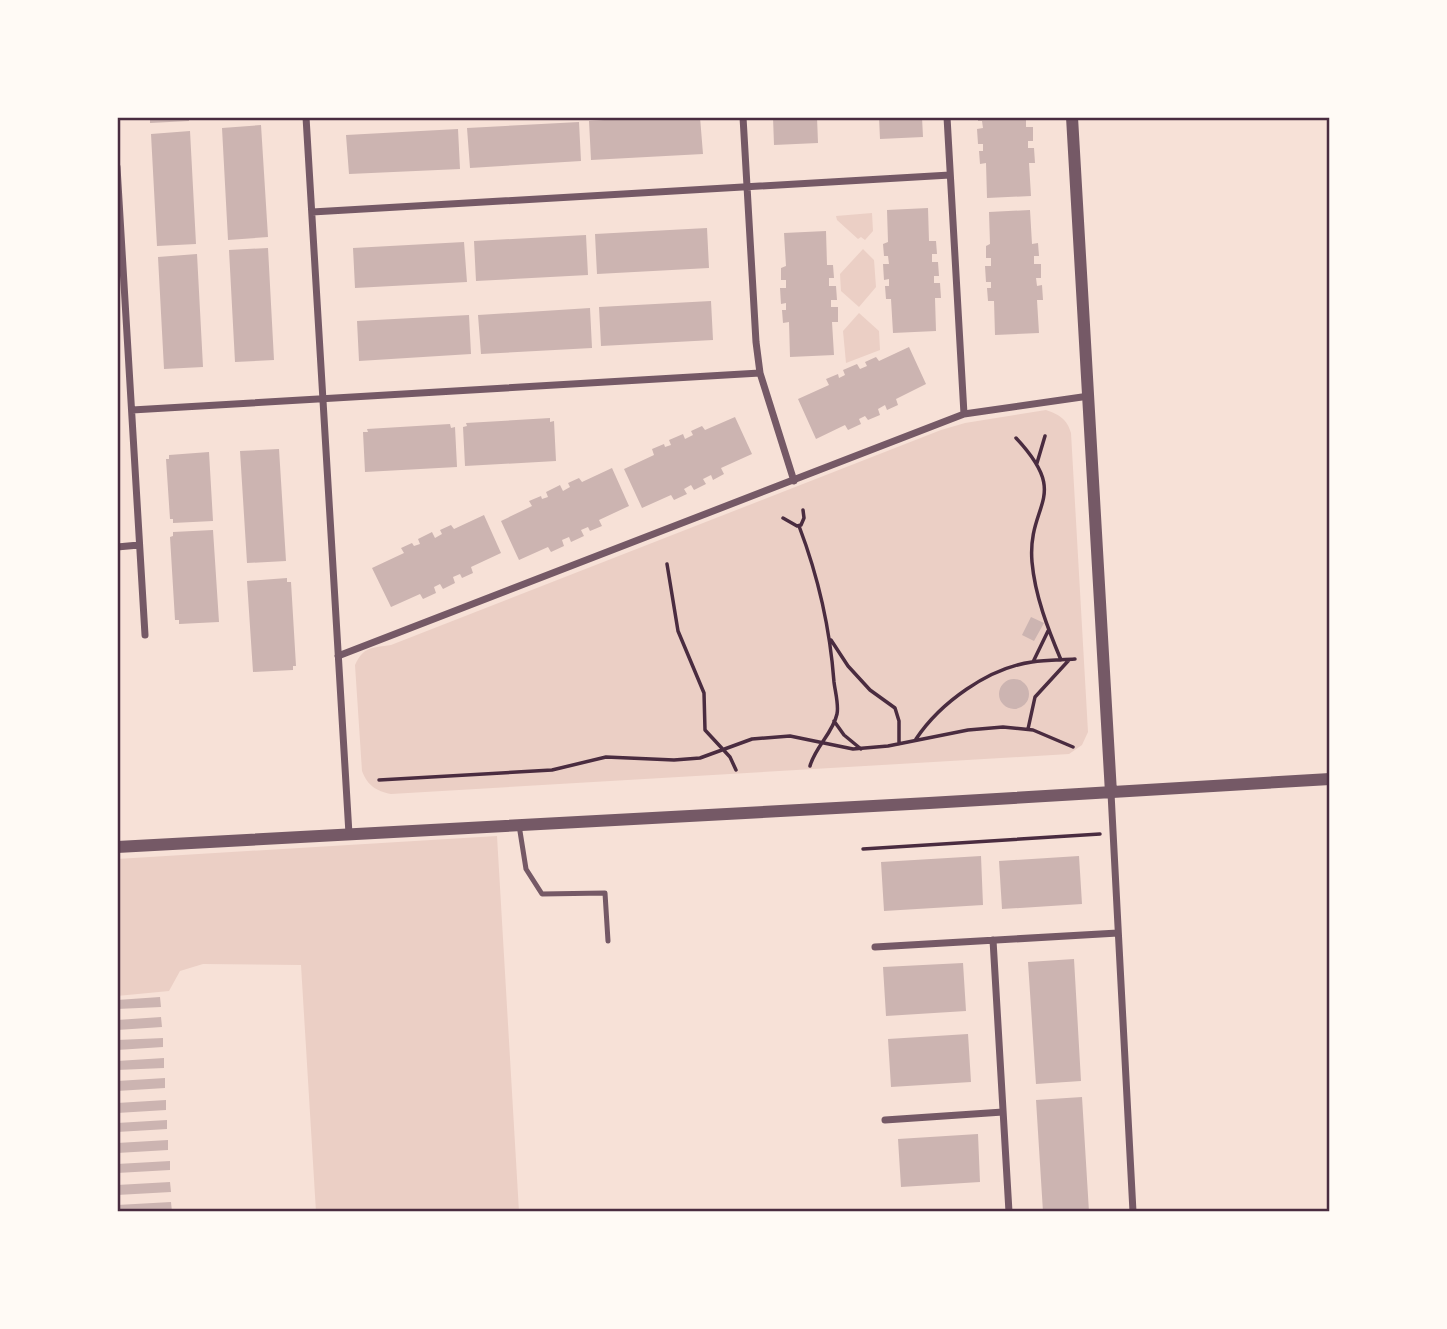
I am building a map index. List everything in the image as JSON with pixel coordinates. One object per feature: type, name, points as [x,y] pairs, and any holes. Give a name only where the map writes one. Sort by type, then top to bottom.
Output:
[{"type":"street","points":[[306,117],[349,834]]},
{"type":"street","points":[[743,117],[760,373],[794,481]]},
{"type":"street","points":[[947,117],[964,414]]},
{"type":"street","points":[[1072,117],[1133,1212]]},
{"type":"street","points":[[117,167],[121,303],[132,410],[145,635]]},
{"type":"street","points":[[312,212],[950,176]]},
{"type":"street","points":[[132,410],[760,373]]},
{"type":"street","points":[[338,656],[964,414],[1089,396]]},
{"type":"street","points":[[117,547],[139,545]]},
{"type":"street","points":[[117,847],[1330,779]]},
{"type":"street","points":[[875,947],[1118,933]]},
{"type":"street","points":[[993,940],[1009,1212]]},
{"type":"street","points":[[885,1120],[1003,1112]]},
{"type":"lane","points":[[519,825],[526,869],[542,894],[605,893],[608,941]]},
{"type":"path","points":[[1037,463],[1045,436]]},
{"type":"path","points":[[1016,438],[1037,463],[1045,487],[1032,546],[1032,564],[1048,631],[1061,660]]},
{"type":"path","points":[[799,526],[804,518],[803,510]]},
{"type":"path","points":[[783,518],[799,526],[813,562],[830,639],[837,714],[814,752],[810,766]]},
{"type":"path","points":[[667,564],[678,631],[704,693],[705,730],[730,757],[736,770]]},
{"type":"path","points":[[1032,662],[1048,631]]},
{"type":"path","points":[[830,639],[848,666],[870,690],[895,708],[899,721],[899,744]]},
{"type":"path","points":[[915,741],[929,719],[962,692],[995,674],[1032,662],[1075,659]]},
{"type":"path","points":[[1028,729],[1035,697],[1069,660]]},
{"type":"path","points":[[834,721],[844,735],[861,748]]},
{"type":"path","points":[[379,780],[552,770],[606,757],[674,760],[700,758],[752,739],[790,736],[853,749],[899,744],[968,730],[1003,727],[1028,729],[1073,747]]},
{"type":"path","points":[[863,849],[1113,834]]},
{"type":"shaded area","points":[[872,213],[873,231],[865,240],[861,237],[858,239],[836,216]]},
{"type":"shaded area","points":[[863,249],[874,260],[876,287],[859,307],[841,291],[840,274]]},
{"type":"shaded area","points":[[859,313],[879,331],[880,350],[846,363],[843,331]]},
{"type":"shaded area","points":[[1046,410],[1062,418],[1071,433],[1088,732],[1082,745],[1069,754],[391,794],[373,787],[364,776],[355,665],[365,651],[391,645],[941,430],[965,423]]},
{"type":"shaded area","points":[[497,836],[519,1212],[316,1212],[301,965],[203,964],[180,971],[169,991],[117,996],[117,859]]},
{"type":"building","points":[[150,117],[189,117],[189,121],[150,123]]},
{"type":"building","points":[[700,117],[703,154],[591,160],[589,121]]},
{"type":"building","points":[[773,117],[817,117],[818,143],[774,145]]},
{"type":"building","points":[[879,117],[922,117],[923,137],[880,139]]},
{"type":"building","points":[[978,117],[1026,117],[1026,127],[1033,127],[1033,141],[1028,141],[1028,148],[1034,148],[1035,163],[1029,163],[1031,196],[987,198],[986,163],[980,164],[979,151],[983,151],[983,144],[978,144],[977,129],[983,128]]},
{"type":"building","points":[[579,122],[581,161],[470,168],[467,128]]},
{"type":"building","points":[[261,125],[268,237],[228,240],[222,128]]},
{"type":"building","points":[[458,129],[460,169],[349,174],[346,135]]},
{"type":"building","points":[[190,131],[196,244],[157,246],[151,134]]},
{"type":"building","points":[[928,208],[929,241],[936,241],[937,254],[932,254],[932,262],[938,262],[939,276],[934,276],[934,283],[940,283],[941,298],[935,298],[936,331],[893,333],[891,299],[886,299],[885,286],[889,286],[889,279],[884,280],[883,264],[889,264],[888,256],[884,256],[883,244],[888,242],[887,210]]},
{"type":"building","points":[[1030,210],[1032,244],[1038,243],[1039,256],[1034,256],[1034,264],[1041,264],[1041,278],[1036,278],[1037,286],[1042,285],[1043,300],[1037,300],[1039,333],[995,335],[994,301],[988,301],[987,288],[991,288],[991,282],[986,282],[985,266],[991,266],[991,258],[986,258],[986,246],[990,244],[989,212]]},
{"type":"building","points":[[707,228],[709,268],[597,274],[595,234]]},
{"type":"building","points":[[826,231],[827,265],[833,265],[834,278],[829,278],[829,286],[836,286],[837,300],[831,300],[831,307],[838,307],[838,322],[832,322],[834,355],[790,357],[789,322],[783,323],[782,310],[786,310],[786,303],[781,304],[780,288],[786,288],[786,280],[781,280],[781,268],[786,266],[784,233]]},
{"type":"building","points":[[586,235],[588,275],[476,281],[474,241]]},
{"type":"building","points":[[464,242],[467,282],[355,288],[353,248]]},
{"type":"building","points":[[268,248],[274,360],[235,362],[229,250]]},
{"type":"building","points":[[197,254],[203,367],[164,369],[158,257]]},
{"type":"building","points":[[711,301],[713,340],[601,346],[599,307]]},
{"type":"building","points":[[590,308],[592,348],[481,354],[478,315]]},
{"type":"building","points":[[469,315],[471,354],[359,361],[357,321]]},
{"type":"building","points":[[909,347],[926,384],[896,399],[898,405],[887,410],[885,405],[878,409],[880,415],[868,420],[865,416],[859,419],[861,424],[848,430],[845,425],[816,439],[798,399],[829,385],[826,379],[838,374],[839,378],[845,375],[843,370],[857,364],[860,369],[867,366],[865,362],[876,357],[879,361]]},
{"type":"building","points":[[735,417],[752,454],[721,468],[724,474],[713,480],[711,475],[703,479],[706,484],[694,490],[691,485],[684,489],[687,494],[674,500],[671,495],[642,508],[624,469],[654,455],[652,449],[664,444],[665,447],[671,445],[669,440],[683,434],[685,439],[693,435],[691,431],[702,426],[705,430]]},
{"type":"building","points":[[550,418],[550,422],[554,421],[556,461],[465,466],[463,427],[467,426],[466,423]]},
{"type":"building","points":[[450,424],[451,428],[455,427],[457,467],[365,472],[363,432],[368,432],[367,429]]},
{"type":"building","points":[[279,449],[286,561],[247,563],[240,451]]},
{"type":"building","points":[[209,452],[213,521],[173,523],[173,519],[170,519],[166,459],[169,459],[169,455]]},
{"type":"building","points":[[612,468],[629,506],[599,520],[602,526],[590,531],[588,527],[581,530],[584,536],[571,542],[569,537],[562,540],[564,546],[551,552],[548,547],[519,560],[501,521],[532,506],[529,501],[541,496],[542,499],[548,497],[546,492],[560,485],[563,491],[570,487],[568,483],[579,478],[582,482]]},
{"type":"building","points":[[484,515],[501,553],[471,567],[473,573],[462,578],[460,574],[453,577],[455,583],[443,589],[440,584],[434,587],[436,593],[423,599],[420,594],[391,607],[372,568],[404,553],[401,548],[412,543],[414,546],[420,544],[418,539],[432,532],[435,538],[442,534],[440,530],[451,525],[454,529]]},
{"type":"building","points":[[213,530],[219,622],[179,624],[179,620],[175,620],[170,537],[173,532]]},
{"type":"building","points":[[287,578],[287,582],[291,582],[296,666],[293,666],[293,670],[253,672],[247,581]]},
{"type":"building","points":[[1031,617],[1044,623],[1034,641],[1022,635]]},
{"type":"building","points":[[1014,679],[1020,680],[1028,688],[1028,700],[1020,708],[1014,709],[1008,708],[1000,700],[999,694],[1000,688],[1008,680]]},
{"type":"building","points":[[981,856],[983,905],[884,911],[881,862]]},
{"type":"building","points":[[1079,856],[1082,904],[1002,909],[999,861]]},
{"type":"building","points":[[1074,959],[1081,1081],[1036,1084],[1028,962]]},
{"type":"building","points":[[963,963],[966,1011],[886,1016],[883,967]]},
{"type":"building","points":[[160,997],[161,1007],[117,1009],[117,1000]]},
{"type":"building","points":[[161,1017],[162,1027],[117,1030],[117,1020]]},
{"type":"building","points":[[968,1034],[971,1082],[891,1087],[888,1039]]},
{"type":"building","points":[[163,1038],[163,1047],[117,1050],[117,1040]]},
{"type":"building","points":[[164,1058],[164,1068],[117,1070],[117,1061]]},
{"type":"building","points":[[165,1078],[165,1088],[117,1091],[117,1081]]},
{"type":"building","points":[[1082,1097],[1089,1212],[1043,1212],[1036,1100]]},
{"type":"building","points":[[166,1100],[166,1110],[117,1113],[117,1103]]},
{"type":"building","points":[[167,1120],[167,1129],[117,1132],[117,1123]]},
{"type":"building","points":[[978,1134],[980,1182],[901,1187],[898,1139]]},
{"type":"building","points":[[168,1140],[168,1150],[117,1153],[117,1143]]},
{"type":"building","points":[[170,1161],[170,1170],[117,1173],[117,1164]]},
{"type":"building","points":[[170,1182],[171,1192],[117,1195],[117,1185]]},
{"type":"building","points":[[171,1202],[172,1212],[117,1212],[117,1205]]}]
